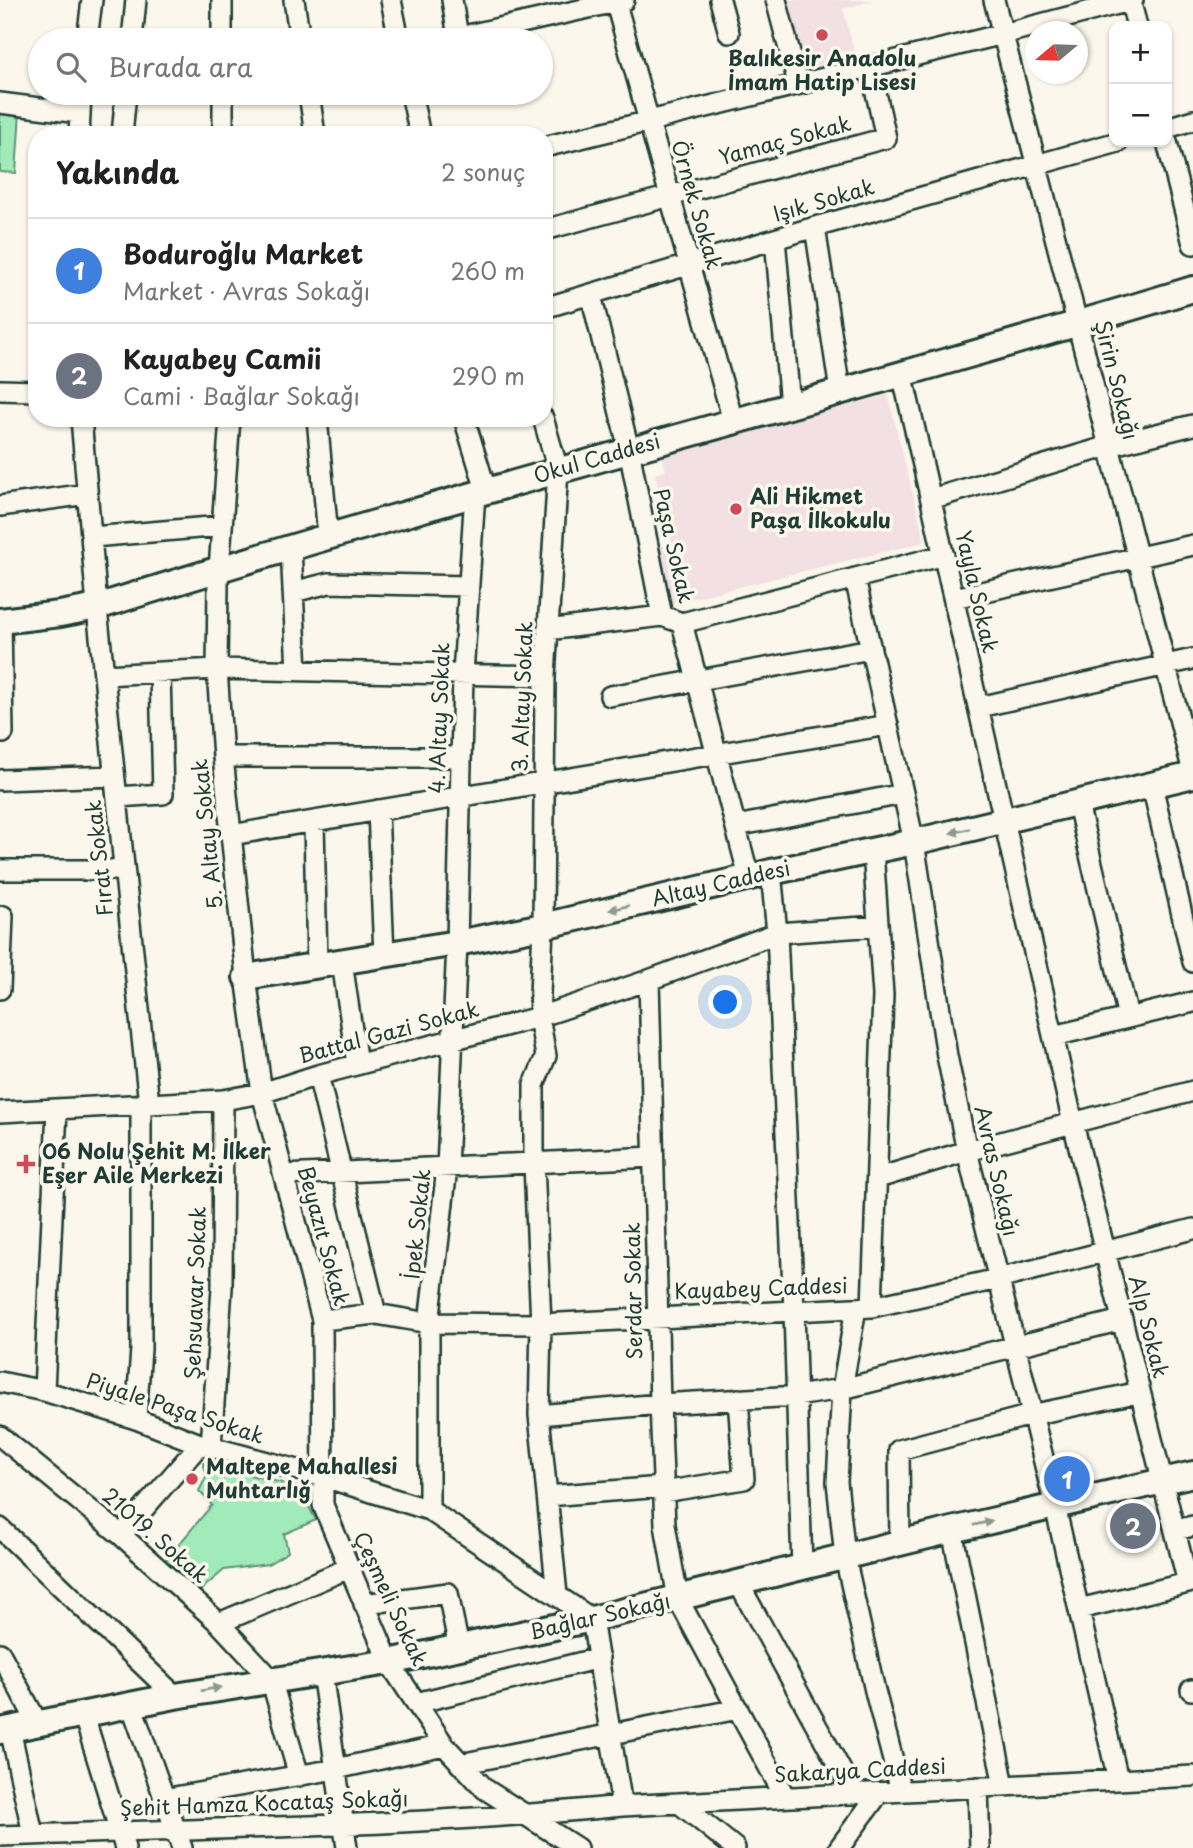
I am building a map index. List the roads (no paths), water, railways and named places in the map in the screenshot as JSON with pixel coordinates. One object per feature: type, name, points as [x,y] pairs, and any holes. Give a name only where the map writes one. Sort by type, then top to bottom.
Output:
[{"type":"main road","name":"Okul Caddesi","points":[[0,621],[97,607],[328,536],[1193,289]]},
{"type":"main road","name":"Altay Caddesi","points":[[246,977],[457,943],[543,926],[760,874],[1078,804],[1193,774]]},
{"type":"main road","name":"Bağlar Sokağı","points":[[5,1730],[175,1696],[389,1662],[459,1648],[678,1600],[952,1530],[1193,1474]]},
{"type":"street","points":[[88,28],[92,0]]},
{"type":"street","points":[[133,28],[136,0]]},
{"type":"street","points":[[222,0],[222,28]]},
{"type":"street","points":[[294,0],[298,28]]},
{"type":"street","points":[[391,0],[397,28]]},
{"type":"street","points":[[452,0],[452,28]]},
{"type":"street","points":[[720,0],[729,33]]},
{"type":"street","points":[[776,0],[798,83]]},
{"type":"street","name":"Şirin Sokağı","points":[[995,0],[1193,774]]},
{"type":"street","points":[[553,144],[1131,0],[1136,21]]},
{"type":"street","points":[[500,28],[619,1]]},
{"type":"street","name":"Örnek Sokak","points":[[619,1],[649,121],[733,421]]},
{"type":"street","name":"Yamaç Sokak","points":[[553,228],[886,138],[870,66]]},
{"type":"street","points":[[0,103],[79,113]]},
{"type":"street","points":[[79,126],[80,105]]},
{"type":"street","points":[[123,126],[125,105]]},
{"type":"street","points":[[223,105],[223,126]]},
{"type":"street","points":[[311,105],[314,126]]},
{"type":"street","points":[[414,105],[418,126]]},
{"type":"street","points":[[1172,126],[1193,120]]},
{"type":"street","name":"Işık Sokak","points":[[553,306],[815,227],[1109,144]]},
{"type":"street","points":[[1169,147],[1187,200],[1193,244]]},
{"type":"street","points":[[815,227],[840,391]]},
{"type":"street","points":[[775,239],[790,405]]},
{"type":"street","name":"Paşa Sokak","points":[[592,295],[629,450],[662,616],[682,623],[736,826],[760,874],[778,933],[802,1568]]},
{"type":"street","name":"Yayla Sokak","points":[[902,373],[1054,1036]]},
{"type":"street","points":[[0,390],[28,391]]},
{"type":"street","points":[[931,499],[1109,446],[1193,425]]},
{"type":"street","name":"Fırat Sokak","points":[[82,427],[145,1104],[141,1349],[136,1419]]},
{"type":"street","name":"5. Altay Sokak","points":[[229,427],[219,569],[217,669],[222,757],[246,977],[262,1093]]},
{"type":"street","points":[[318,427],[328,536]]},
{"type":"street","points":[[466,427],[480,492]]},
{"type":"street","points":[[546,427],[558,470]]},
{"type":"street","name":"3. Altay Sokak","points":[[557,1595],[539,1415],[541,1324],[534,1164],[534,1085],[546,1056],[539,1017],[543,926],[545,676],[558,470]]},
{"type":"street","name":"4. Altay Sokak","points":[[457,943],[463,674],[468,586],[480,492]]},
{"type":"street","points":[[0,506],[87,494]]},
{"type":"street","points":[[92,537],[222,526]]},
{"type":"street","points":[[954,598],[1193,545]]},
{"type":"street","points":[[290,548],[298,671]]},
{"type":"street","points":[[682,623],[944,555]]},
{"type":"street","name":"Avras Sokağı","points":[[855,578],[914,842],[947,1056],[967,1151],[1055,1506],[1118,1780]]},
{"type":"street","points":[[293,592],[329,583],[468,586]]},
{"type":"street","points":[[547,630],[662,616]]},
{"type":"street","points":[[0,621],[3,733]]},
{"type":"street","points":[[610,696],[871,649]]},
{"type":"street","points":[[979,707],[1193,659]]},
{"type":"street","points":[[104,675],[217,669],[545,676]]},
{"type":"street","points":[[117,797],[163,794],[160,673]]},
{"type":"street","points":[[231,835],[888,725]]},
{"type":"street","points":[[222,757],[461,757]]},
{"type":"street","points":[[0,780],[114,776]]},
{"type":"street","points":[[1152,785],[1190,934],[1193,962]]},
{"type":"street","points":[[736,826],[903,794]]},
{"type":"street","points":[[1078,804],[1128,1017]]},
{"type":"street","points":[[378,810],[384,955]]},
{"type":"street","points":[[314,821],[317,967]]},
{"type":"street","points":[[873,851],[883,995],[878,1178],[864,1308],[842,1389],[837,1482],[845,1557],[901,1791]]},
{"type":"street","points":[[0,870],[124,870]]},
{"type":"street","points":[[0,989],[3,916]]},
{"type":"street","name":"Battal Gazi Sokak","points":[[0,1112],[223,1100],[262,1093],[317,1075],[539,1017],[778,933],[878,926]]},
{"type":"street","name":"İpek Sokak","points":[[429,1510],[429,1323],[447,1168],[457,943]]},
{"type":"street","points":[[342,962],[357,1065]]},
{"type":"street","name":"Serdar Sokak","points":[[649,980],[665,1525],[678,1600],[785,1797]]},
{"type":"street","points":[[1054,1036],[1193,1002]]},
{"type":"street","name":"Alp Sokak","points":[[1054,1036],[1162,1481],[1184,1528],[1190,1581]]},
{"type":"street","points":[[317,1075],[376,1314]]},
{"type":"street","points":[[878,1178],[967,1151],[1193,1091]]},
{"type":"street","name":"Beyazıt Sokak","points":[[262,1093],[322,1320],[324,1477]]},
{"type":"street","name":"Şehsuavar Sokak","points":[[206,1445],[222,1288],[223,1100]]},
{"type":"street","points":[[44,1391],[57,1109]]},
{"type":"street","points":[[284,1175],[653,1157]]},
{"type":"street","name":"Kayabey Caddesi","points":[[322,1320],[376,1314],[429,1323],[541,1324],[864,1308],[998,1279],[1193,1229]]},
{"type":"street","points":[[539,1415],[796,1396],[842,1389],[1122,1320]]},
{"type":"street","name":"Piyale Paşa Sokak","points":[[0,1382],[44,1391],[136,1419],[206,1445],[324,1477],[429,1510],[592,1619]]},
{"type":"street","points":[[900,1543],[899,1450],[1031,1415],[1140,1392]]},
{"type":"street","points":[[547,1496],[663,1490],[744,1479],[738,1399]]},
{"type":"street","name":"21019. Sokak","points":[[0,1436],[121,1535],[219,1623],[271,1679]]},
{"type":"street","points":[[121,1535],[206,1445]]},
{"type":"street","name":"Çeşmeli Sokak","points":[[324,1477],[323,1505],[389,1662],[444,1745],[485,1789],[577,1848]]},
{"type":"street","points":[[0,1528],[175,1696]]},
{"type":"street","points":[[952,1530],[1004,1786]]},
{"type":"street","points":[[219,1623],[349,1568]]},
{"type":"street","points":[[1079,1609],[1190,1581]]},
{"type":"street","points":[[739,1584],[854,1794]]},
{"type":"street","points":[[364,1604],[448,1592],[459,1648]]},
{"type":"street","points":[[592,1619],[622,1806]]},
{"type":"street","points":[[0,1653],[37,1722]]},
{"type":"street","points":[[416,1703],[599,1658]]},
{"type":"street","points":[[322,1672],[347,1848]]},
{"type":"street","points":[[271,1679],[299,1776]]},
{"type":"street","points":[[131,1704],[178,1840]]},
{"type":"street","points":[[460,1764],[738,1709]]},
{"type":"street","points":[[83,1713],[122,1840]]},
{"type":"street","points":[[5,1730],[17,1838]]},
{"type":"street","points":[[163,1799],[336,1769],[444,1745]]},
{"type":"street","name":"Sakarya Caddesi","points":[[529,1815],[622,1806],[1193,1776]]},
{"type":"street","points":[[978,1787],[980,1848]]},
{"type":"street","points":[[839,1848],[879,1793]]},
{"type":"street","points":[[679,1803],[735,1848]]},
{"type":"street","name":"Şehit Hamza Kocataş Sokağı","points":[[17,1838],[178,1840],[344,1824],[529,1815]]},
{"type":"place","name":"Balıkesir Anadolu İmam Hatip Lisesi","points":[[822,35]]},
{"type":"place","name":"Ali Hikmet Paşa İlkokulu","points":[[736,509]]},
{"type":"place","name":"06 Nolu Şehit M. İlker Eşer Aile Merkezi","points":[[26,1164]]},
{"type":"place","name":"Maltepe Mahallesi Muhtarlığ","points":[[192,1479]]},
{"type":"place","name":"Boduroğlu Market","points":[[1067,1479]]},
{"type":"place","name":"Kayabey Camii","points":[[1133,1526]]}]
